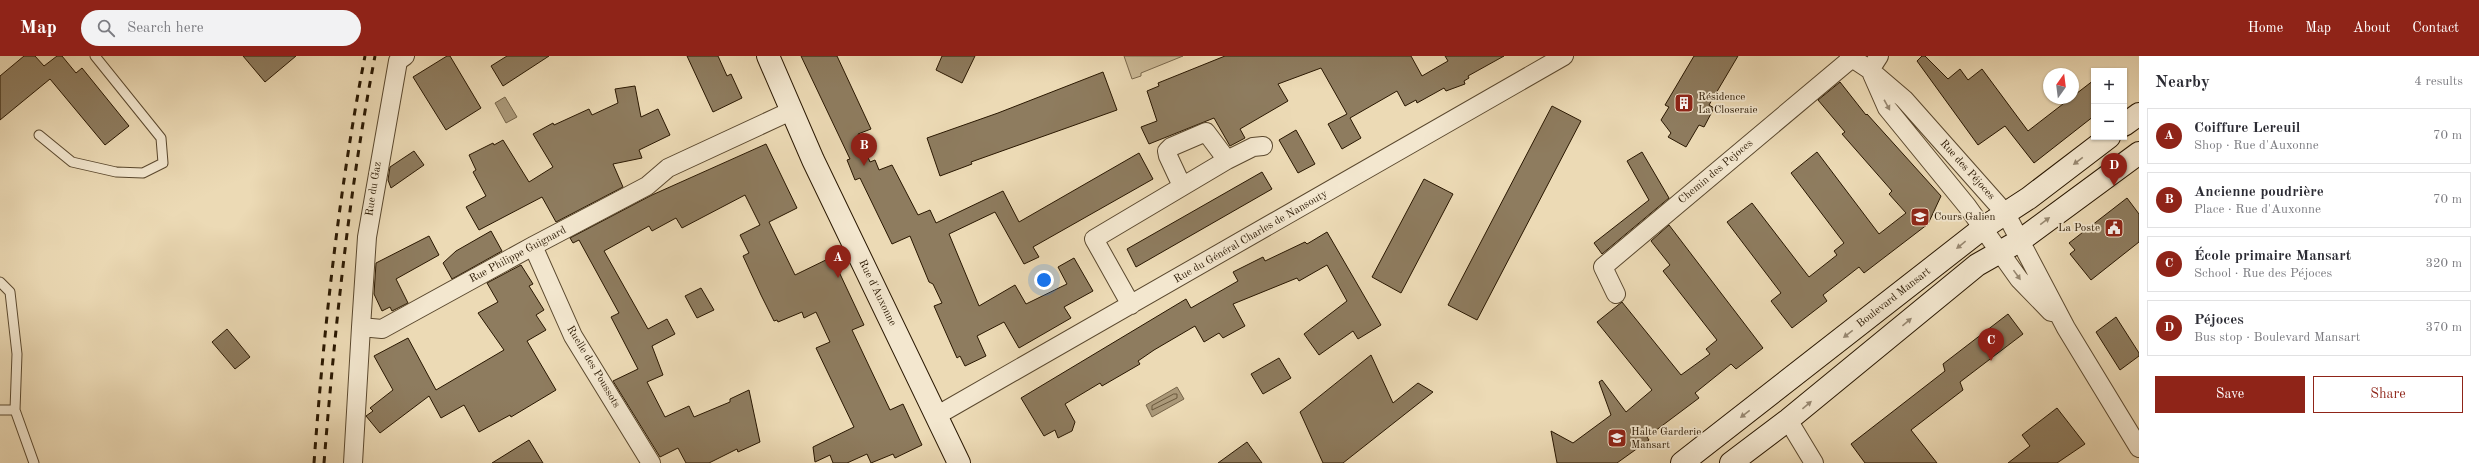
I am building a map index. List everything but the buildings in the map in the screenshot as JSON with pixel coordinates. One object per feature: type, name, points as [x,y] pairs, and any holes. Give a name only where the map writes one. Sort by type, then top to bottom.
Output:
[{"type":"main road","name":"Rue d'Auxonne","points":[[768,56],[793,110],[813,160],[959,463]]},
{"type":"main road","points":[[2127,123],[2139,114]]},
{"type":"main road","name":"Boulevard Mansart","points":[[1682,463],[1983,228],[2006,214],[2105,140]]},
{"type":"main road","points":[[1731,463],[1788,420],[1977,265],[2021,240],[2139,153]]},
{"type":"street","name":"Rue du Gaz","points":[[361,327],[367,237],[377,171],[398,61],[405,56]]},
{"type":"street","name":"Rue du Général Charles de Nansouty","points":[[936,416],[1564,56]]},
{"type":"street","name":"Rue des Péjoces","points":[[1851,57],[1875,63],[1904,99],[2006,214],[2066,328],[2139,448]]},
{"type":"street","name":"Chemin des Pejoces","points":[[1616,294],[1603,267],[1851,57]]},
{"type":"street","name":"Rue des Péjoces","points":[[1875,63],[1887,108],[1983,228],[2019,279],[2066,328]]},
{"type":"street","name":"Rue Philippe Guignard","points":[[361,327],[382,329],[533,246],[647,186],[668,168],[793,110]]},
{"type":"street","points":[[1182,186],[1168,156],[1167,151],[1171,147],[1206,132],[1227,160]]},
{"type":"street","points":[[1132,305],[1094,239],[1227,160],[1253,147],[1263,146]]},
{"type":"street","name":"Ruelle des Poussots","points":[[533,246],[573,336],[651,463]]},
{"type":"street","points":[[353,463],[361,327]]},
{"type":"street","points":[[1788,420],[1814,463]]},
{"type":"lane","points":[[39,135],[72,162],[116,172],[142,173],[163,164],[161,138],[95,56]]},
{"type":"lane","points":[[0,282],[10,292],[16,346],[15,410],[34,463]]},
{"type":"lane","points":[[0,410],[15,410]]},
{"type":"shaded area","points":[[1124,56],[1183,56],[1141,73],[1141,76],[1132,79]]},
{"type":"water","points":[[505,97],[517,117],[506,123],[495,103]]},
{"type":"water","points":[[1177,387],[1184,399],[1152,417],[1146,405]]},
{"type":"railway","points":[[314,463],[328,310],[340,208],[347,157],[365,56]]},
{"type":"railway","points":[[324,463],[333,361],[350,208],[375,56]]},
{"type":"place","name":"Résidence La Closeraie","points":[[1684,103]]},
{"type":"place","name":"Ancienne poudrière","points":[[864,166]]},
{"type":"place","name":"Péjoces","points":[[2114,186]]},
{"type":"place","name":"Cours Galien","points":[[1920,217]]},
{"type":"place","name":"La Poste","points":[[2114,228]]},
{"type":"place","name":"Coiffure Lereuil","points":[[838,278]]},
{"type":"place","name":"École primaire Mansart","points":[[1991,361]]},
{"type":"place","name":"Halte Garderie Mansart","points":[[1617,438]]}]
